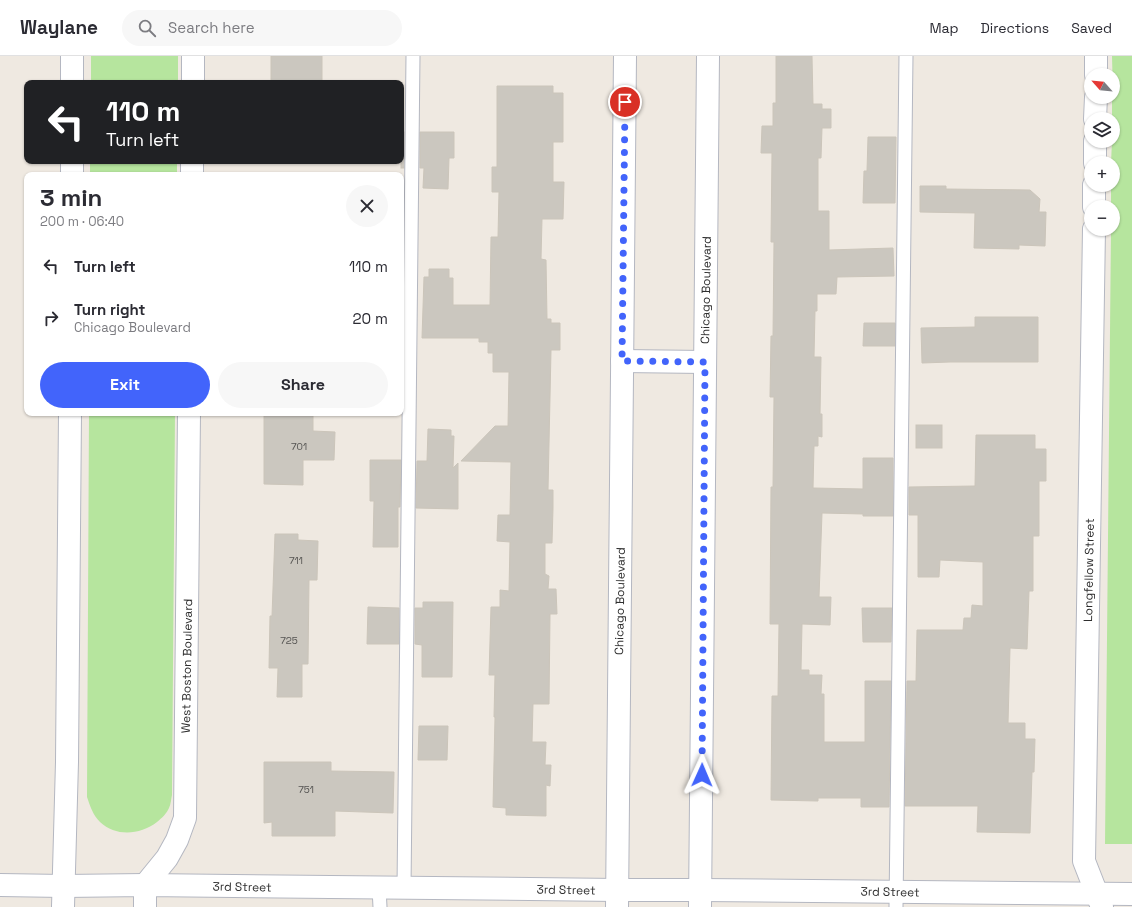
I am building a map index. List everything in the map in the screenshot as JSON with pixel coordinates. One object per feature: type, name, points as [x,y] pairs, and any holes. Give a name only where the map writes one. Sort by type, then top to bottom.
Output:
[{"type":"street","points":[[72,56],[72,80]]},
{"type":"street","points":[[193,56],[193,80]]},
{"type":"street","name":"Chicago Boulevard","points":[[617,899],[625,56]]},
{"type":"street","name":"Chicago Boulevard","points":[[700,898],[708,56]]},
{"type":"street","points":[[1096,56],[1096,68]]},
{"type":"street","name":"Longfellow Street","points":[[1094,236],[1084,861],[1099,900]]},
{"type":"street","points":[[622,361],[705,362]]},
{"type":"street","points":[[64,897],[67,762],[70,416]]},
{"type":"street","name":"West Boston Boulevard","points":[[145,886],[167,858],[177,840],[185,818],[189,416]]},
{"type":"street","name":"3rd Street","points":[[0,885],[64,897],[145,886],[380,898],[404,888],[617,899],[1099,900],[1132,894]]},
{"type":"street","points":[[145,886],[145,907]]},
{"type":"lane","points":[[404,888],[413,56]]},
{"type":"lane","points":[[896,900],[906,56]]},
{"type":"green space","points":[[91,56],[178,56],[178,80],[91,80]]},
{"type":"green space","points":[[1112,56],[1132,56],[1132,844],[1105,844],[1111,236],[1120,236],[1120,200],[1111,200],[1111,192],[1120,192],[1120,156],[1111,156],[1112,148],[1120,148],[1120,112],[1112,112],[1112,104],[1120,104],[1120,68],[1112,68]]},
{"type":"green space","points":[[90,164],[177,164],[177,172],[90,172]]},
{"type":"green space","points":[[89,416],[175,416],[172,795],[170,805],[168,810],[159,820],[143,830],[136,832],[121,832],[106,827],[100,822],[87,797]]},
{"type":"building","points":[[271,56],[322,56],[322,80],[271,80]]},
{"type":"building","points":[[776,56],[812,56],[813,104],[822,104],[822,109],[831,109],[831,128],[822,128],[821,158],[818,158],[818,211],[829,211],[829,250],[893,248],[894,276],[837,277],[836,294],[817,294],[814,357],[821,357],[820,414],[822,414],[822,437],[818,436],[818,446],[814,446],[813,488],[863,489],[863,458],[893,458],[893,516],[863,516],[863,514],[822,513],[819,597],[831,597],[830,625],[802,624],[801,670],[809,670],[809,675],[822,675],[821,694],[824,694],[824,742],[865,742],[865,681],[891,681],[889,807],[861,807],[861,798],[818,798],[818,801],[771,800],[772,696],[778,696],[779,624],[770,624],[771,487],[773,487],[774,397],[770,397],[771,336],[773,336],[774,242],[771,242],[772,153],[761,153],[762,126],[773,126],[773,103],[776,103]]},
{"type":"building","points":[[497,86],[553,86],[553,93],[563,93],[563,142],[553,142],[553,182],[564,182],[563,219],[542,219],[541,259],[546,260],[547,319],[551,319],[551,323],[560,323],[560,350],[551,350],[548,490],[553,490],[552,543],[545,543],[545,574],[549,576],[548,589],[556,589],[557,614],[550,614],[549,704],[533,704],[532,742],[546,742],[545,765],[551,765],[550,786],[546,785],[546,816],[506,815],[506,808],[493,807],[495,675],[489,675],[491,607],[500,607],[500,590],[509,591],[510,542],[497,541],[498,515],[510,515],[511,462],[461,461],[495,426],[508,426],[509,372],[493,372],[493,353],[488,353],[488,342],[479,342],[479,338],[422,338],[424,277],[429,277],[429,269],[449,269],[449,278],[453,278],[453,305],[490,305],[491,237],[498,237],[499,192],[492,192],[492,167],[497,167]]},
{"type":"building","points":[[420,132],[454,132],[454,158],[449,158],[448,189],[423,188],[424,168],[420,168]]},
{"type":"building","points":[[868,137],[896,137],[895,203],[863,203],[864,171],[867,171]]},
{"type":"building","points":[[401,164],[404,164],[404,168],[401,168]]},
{"type":"building","points":[[920,186],[946,186],[946,189],[1030,190],[1040,199],[1039,212],[1046,212],[1045,246],[1019,245],[1019,249],[974,248],[975,213],[920,212]]},
{"type":"building","points":[[975,317],[1038,317],[1038,362],[922,363],[921,328],[975,327]]},
{"type":"building","points":[[864,323],[895,323],[895,346],[863,346]]},
{"type":"building","points":[[264,416],[313,416],[313,431],[335,432],[334,460],[303,460],[303,485],[264,484]]},
{"type":"building","points":[[916,425],[942,425],[942,448],[916,448]]},
{"type":"building","points":[[428,429],[451,430],[451,436],[454,436],[453,468],[458,463],[458,509],[416,508],[417,461],[427,461]]},
{"type":"building","points":[[976,435],[1035,435],[1035,449],[1046,449],[1046,481],[1039,481],[1039,536],[1033,536],[1033,591],[1029,591],[1027,649],[1010,648],[1008,723],[1025,723],[1025,739],[1035,739],[1034,772],[1032,772],[1030,833],[977,832],[978,806],[905,806],[907,681],[916,681],[917,630],[963,630],[964,618],[971,618],[972,605],[983,606],[983,562],[940,560],[939,577],[918,577],[918,515],[909,515],[909,487],[975,486]]},
{"type":"building","points":[[370,460],[401,460],[400,507],[398,507],[398,547],[373,547],[374,501],[370,501]]},
{"type":"building","points":[[275,534],[298,534],[298,540],[318,541],[317,580],[309,580],[308,664],[302,664],[302,697],[277,697],[278,668],[269,668],[270,616],[272,616]]},
{"type":"building","points":[[423,602],[453,602],[452,677],[422,677],[422,645],[415,644],[415,608],[423,608]]},
{"type":"building","points":[[368,607],[399,608],[399,644],[367,644]]},
{"type":"building","points":[[862,608],[892,608],[891,642],[863,642]]},
{"type":"building","points":[[419,726],[448,726],[447,760],[418,760]]},
{"type":"building","points":[[264,762],[331,762],[331,771],[394,772],[393,813],[335,811],[335,836],[272,836],[272,822],[264,823]]},
{"type":"route","points":[[625,102],[622,361],[705,362],[702,775]]}]
